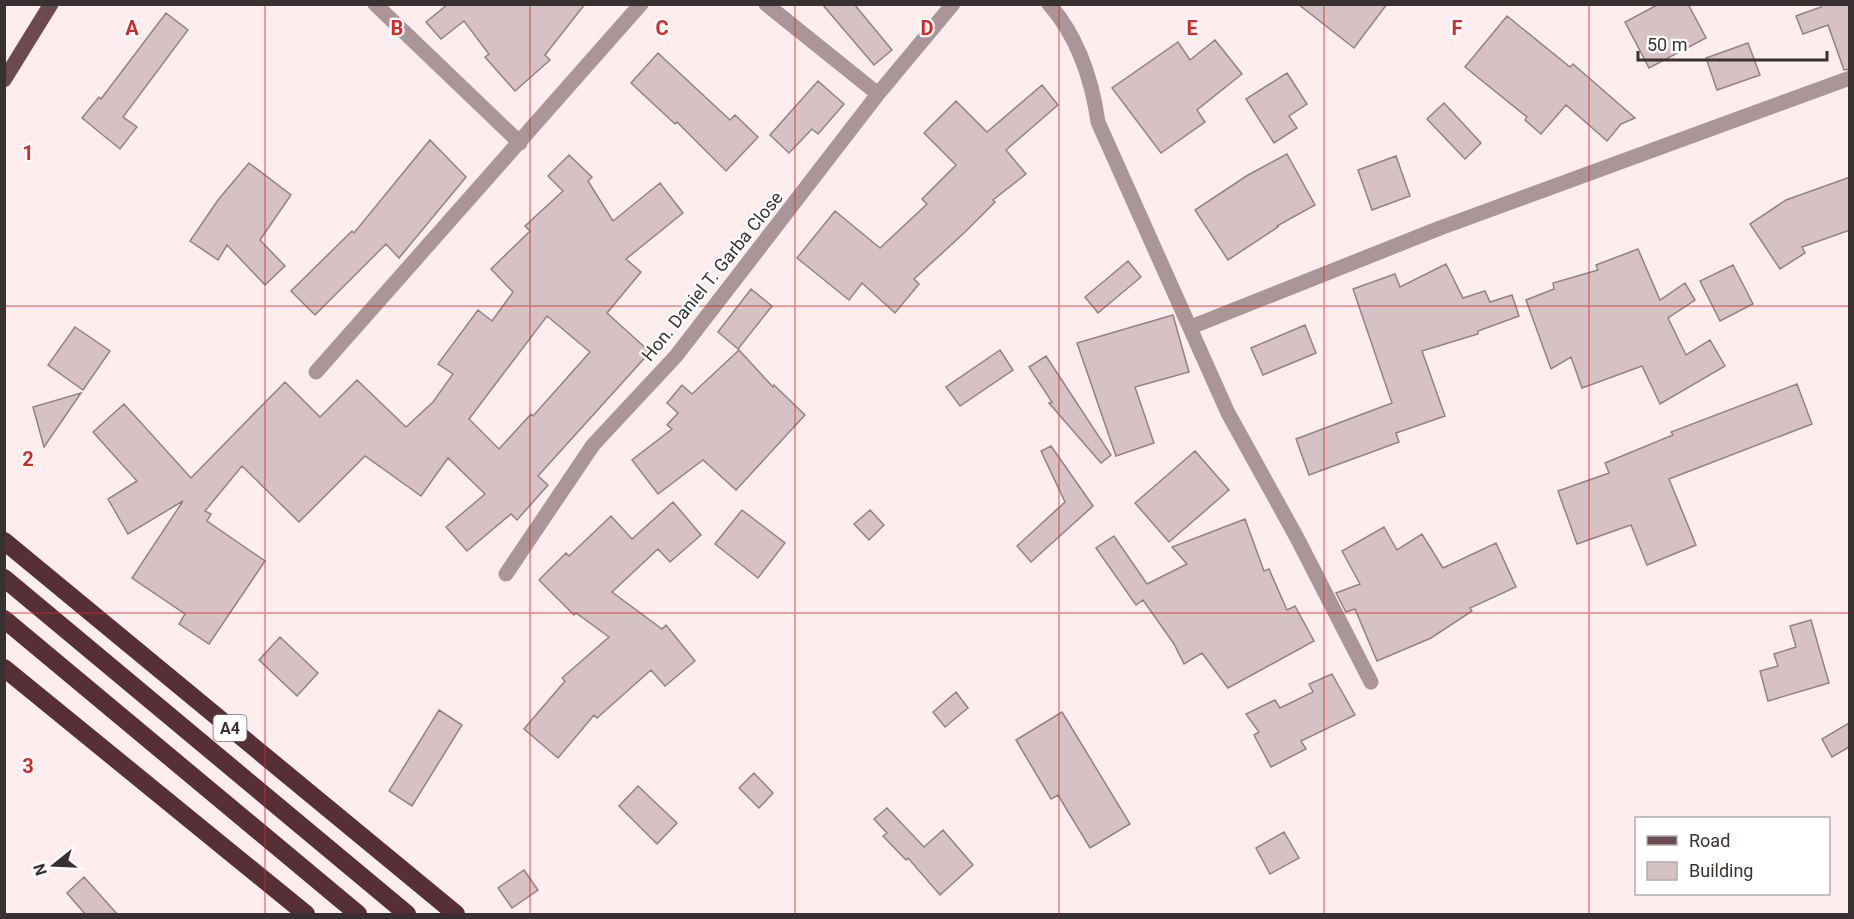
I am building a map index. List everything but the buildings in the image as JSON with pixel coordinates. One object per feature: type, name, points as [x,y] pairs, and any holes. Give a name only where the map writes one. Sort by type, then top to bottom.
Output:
[{"type":"highway","name":"A4","points":[[4,541],[456,915]]},
{"type":"highway","name":"A4","points":[[4,578],[407,915]]},
{"type":"highway","points":[[4,619],[358,915]]},
{"type":"highway","points":[[4,668],[306,915]]},
{"type":"main road","points":[[4,80],[51,4]]},
{"type":"street","points":[[375,4],[520,143]]},
{"type":"street","points":[[316,372],[641,4]]},
{"type":"street","points":[[766,4],[878,94]]},
{"type":"street","name":"Hon. Daniel T. Garba Close","points":[[506,574],[593,445],[676,356],[878,94],[953,4]]},
{"type":"street","points":[[1048,4],[1065,22],[1070,33],[1093,86],[1098,122],[1228,413],[1296,536],[1371,682]]},
{"type":"street","points":[[1191,327],[1440,228],[1850,78]]}]
